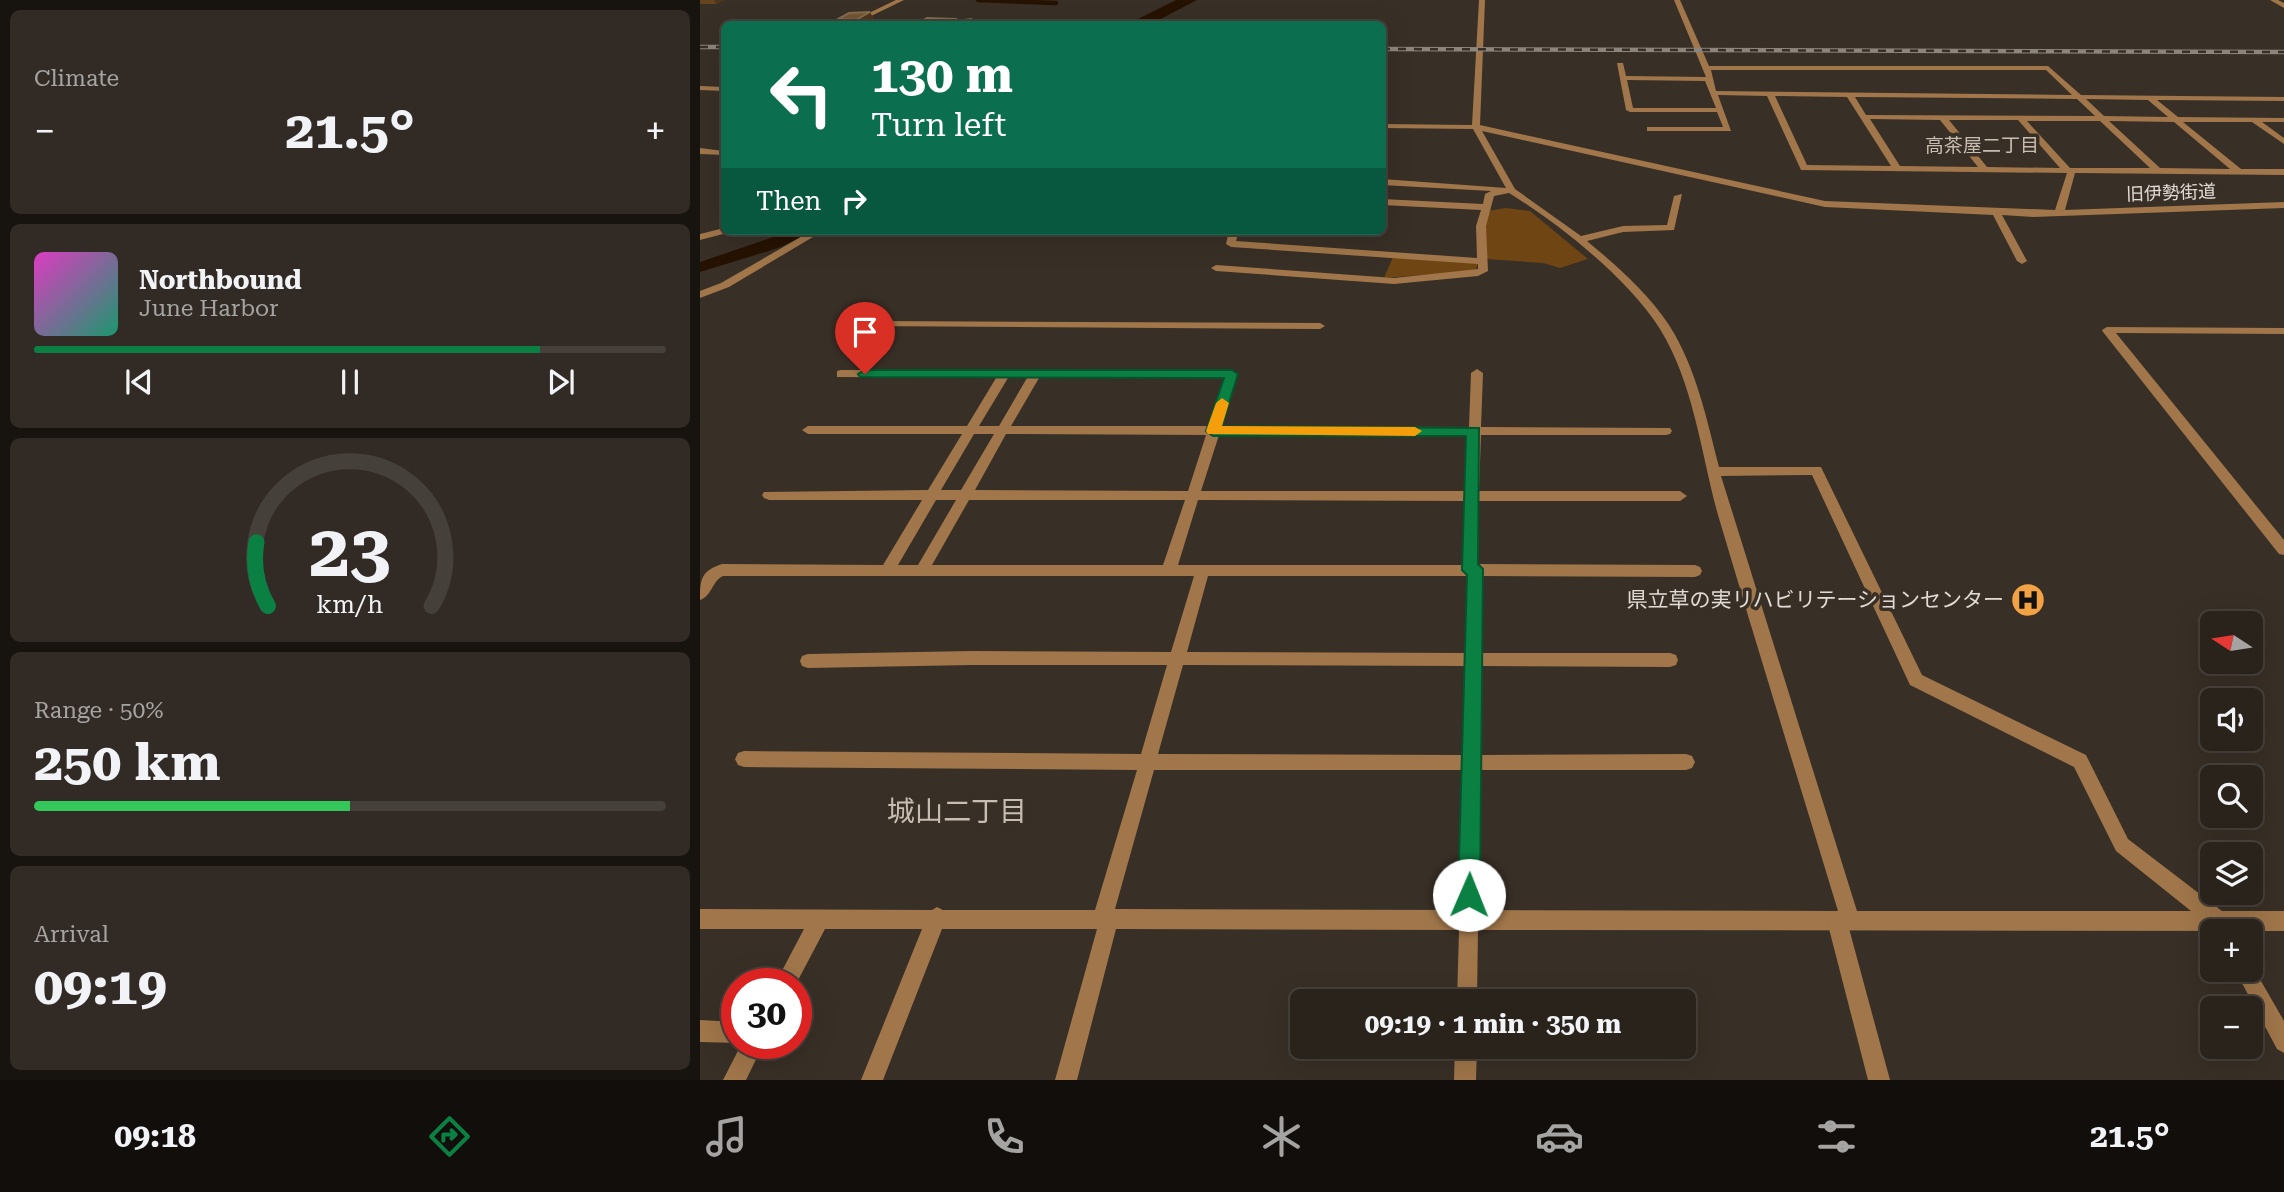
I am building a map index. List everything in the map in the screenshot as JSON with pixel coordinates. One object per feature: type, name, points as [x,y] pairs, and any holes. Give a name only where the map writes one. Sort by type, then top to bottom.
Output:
[{"type":"street","points":[[859,21],[901,0]]},
{"type":"street","points":[[1482,0],[1476,127],[1511,187],[1510,190]]},
{"type":"street","points":[[1677,0],[1707,68],[1711,79],[1708,79]]},
{"type":"street","points":[[2273,0],[2284,6]]},
{"type":"street","points":[[1619,65],[1630,110],[1719,110]]},
{"type":"street","points":[[1707,68],[2048,68],[2157,170]]},
{"type":"street","points":[[1623,78],[1708,79]]},
{"type":"street","points":[[1650,129],[1728,129],[1708,79]]},
{"type":"street","points":[[700,88],[721,89]]},
{"type":"street","points":[[1714,93],[2284,99]]},
{"type":"street","points":[[1770,94],[1804,168],[2284,172]]},
{"type":"street","points":[[1850,94],[1897,169]]},
{"type":"street","points":[[2150,98],[2238,171]]},
{"type":"street","points":[[1864,117],[2284,120]]},
{"type":"street","points":[[1943,118],[1984,169]]},
{"type":"street","points":[[2020,118],[2070,170]]},
{"type":"street","points":[[2254,120],[2284,142]]},
{"type":"street","name":"旧伊勢街道","points":[[1386,126],[1476,127],[1683,178],[1825,204],[1997,214],[2284,205]]},
{"type":"street","points":[[700,151],[721,153]]},
{"type":"street","points":[[2059,213],[2070,170]]},
{"type":"street","points":[[1386,182],[1510,190],[1535,204],[1629,283],[1665,327],[1686,377],[1844,921],[1879,1080]]},
{"type":"street","points":[[1216,268],[1404,281],[1474,274],[1483,271],[1481,261],[1485,207],[1490,194],[1510,190]]},
{"type":"street","points":[[1577,240],[1623,229],[1671,228],[1679,196]]},
{"type":"street","points":[[1386,202],[1485,207]]},
{"type":"street","points":[[1997,214],[2022,261]]},
{"type":"street","points":[[700,237],[721,232]]},
{"type":"street","points":[[700,295],[725,285],[811,235]]},
{"type":"street","points":[[1233,235],[1231,243],[1481,261]]},
{"type":"street","points":[[872,324],[1320,326]]},
{"type":"street","points":[[2284,331],[2107,330],[2284,550]]},
{"type":"street","points":[[1466,989],[1474,659],[1471,496],[1477,373]]},
{"type":"street","points":[[841,374],[1232,374],[1169,570]]},
{"type":"street","points":[[887,570],[1004,374]]},
{"type":"street","points":[[922,570],[1035,374]]},
{"type":"street","points":[[807,430],[1666,431]]},
{"type":"street","points":[[1713,472],[1816,470],[1916,680],[2080,761],[2122,845],[2213,919]]},
{"type":"street","points":[[769,495],[1680,496]]},
{"type":"street","points":[[1066,1080],[1148,762],[1203,569]]},
{"type":"street","points":[[700,594],[713,574],[722,570],[1695,571]]},
{"type":"street","points":[[808,661],[972,658],[1670,660]]},
{"type":"street","points":[[744,760],[1686,762]]},
{"type":"street","points":[[700,919],[1107,917],[1468,922],[1844,921],[2200,926]]},
{"type":"street","points":[[793,968],[820,918]]},
{"type":"street","points":[[872,1080],[937,918]]},
{"type":"street","points":[[2263,923],[2284,921]]},
{"type":"street","points":[[2252,982],[2284,1042]]},
{"type":"street","points":[[700,1031],[721,1032]]},
{"type":"street","points":[[734,1080],[745,1059]]},
{"type":"street","points":[[1465,1080],[1466,1059]]},
{"type":"shaded area","points":[[1176,0],[1197,0],[1157,21],[1134,21]]},
{"type":"shaded area","points":[[1506,208],[1530,211],[1588,259],[1560,268],[1543,263],[1487,259],[1485,226],[1488,211]]},
{"type":"shaded area","points":[[779,235],[806,235],[778,248],[700,272],[700,262]]},
{"type":"shaded area","points":[[1393,257],[1478,264],[1475,271],[1384,278]]},
{"type":"building","points":[[870,12],[856,20],[838,19],[849,13]]},
{"type":"building","points":[[927,18],[957,19],[952,21],[922,21]]},
{"type":"waterway","points":[[978,0],[1056,3]]},
{"type":"railway","points":[[700,47],[721,47]]},
{"type":"railway","points":[[1386,49],[2284,52]]},
{"type":"slow traffic","points":[[1222,403],[1213,431],[1415,431]]},
{"type":"place","name":"県立草の実リハビリテーションセンター","points":[[2028,600]]},
{"type":"district","name":"高茶屋二丁目","points":[[1982,145]]},
{"type":"district","name":"城山二丁目","points":[[957,811]]},
{"type":"route","points":[[865,374],[1232,374],[1213,431],[1474,431],[1470,570],[1475,569],[1469,895]]}]
